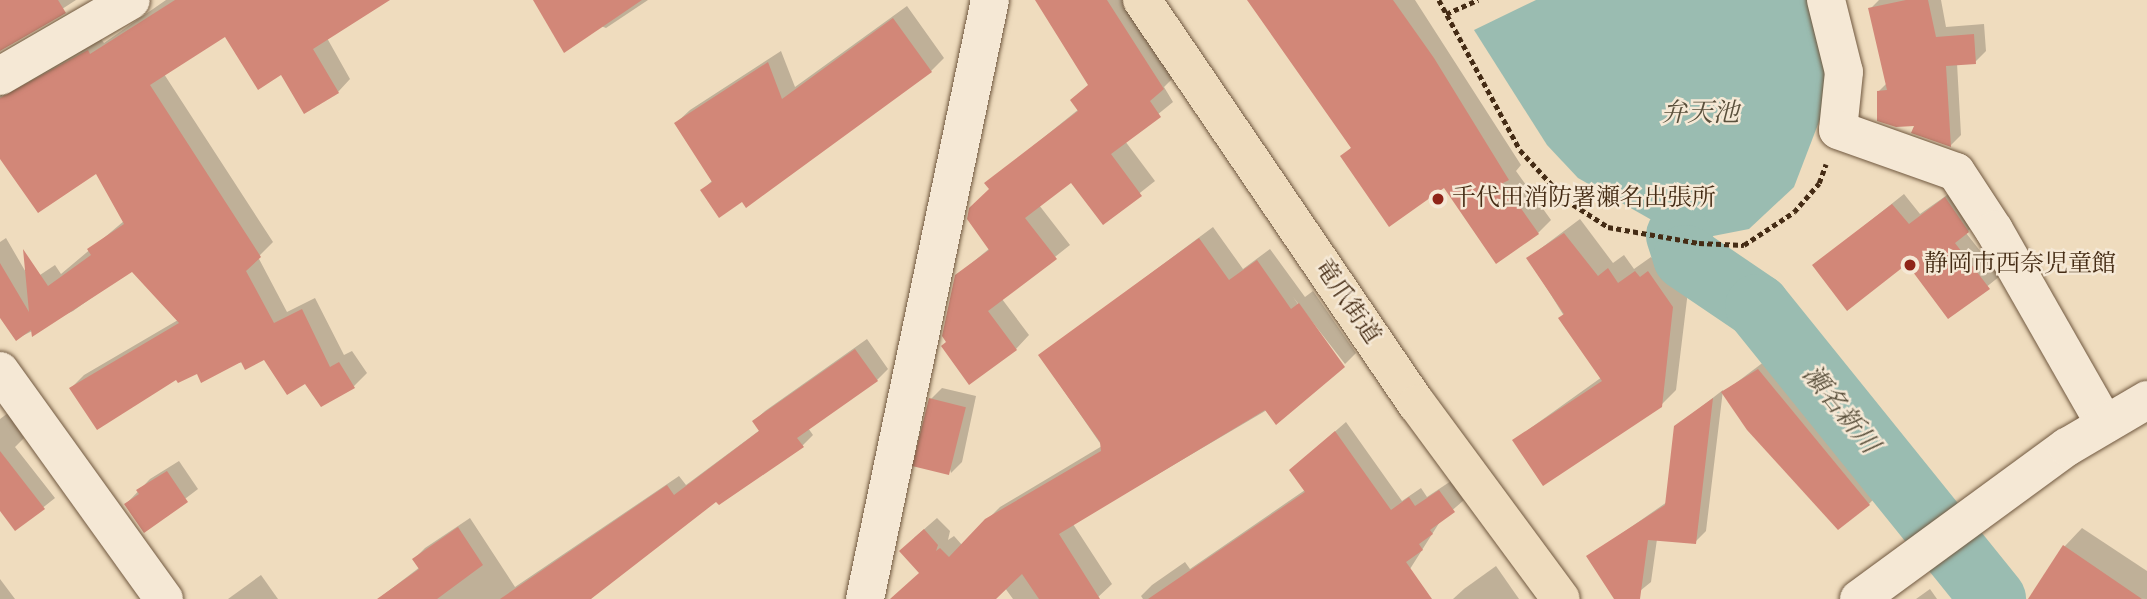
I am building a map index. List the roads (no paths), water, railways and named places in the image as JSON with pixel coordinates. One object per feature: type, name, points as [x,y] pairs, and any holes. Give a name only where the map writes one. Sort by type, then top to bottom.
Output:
[{"type":"main road","name":"竜爪街道","points":[[1142,0],[1417,404],[1561,599]]},
{"type":"street","points":[[0,76],[131,0]]},
{"type":"street","points":[[866,598],[990,0]]},
{"type":"street","points":[[1826,0],[1844,72],[1838,130],[1956,173],[1994,230],[2104,423]]},
{"type":"street","points":[[0,371],[164,599]]},
{"type":"street","points":[[1858,599],[2104,423],[2147,400]]},
{"type":"water","name":"弁天池","points":[[1536,0],[1810,0],[1830,93],[1794,187],[1749,229],[1708,237],[1678,235],[1578,178],[1547,145],[1474,30]]},
{"type":"waterway","name":"瀬名新川","points":[[1678,235],[1685,257],[1757,306],[1993,599]]},
{"type":"place","name":"千代田消防署瀬名出張所","points":[[1438,199]]},
{"type":"place","name":"静岡市西奈児童館","points":[[1910,265]]}]
